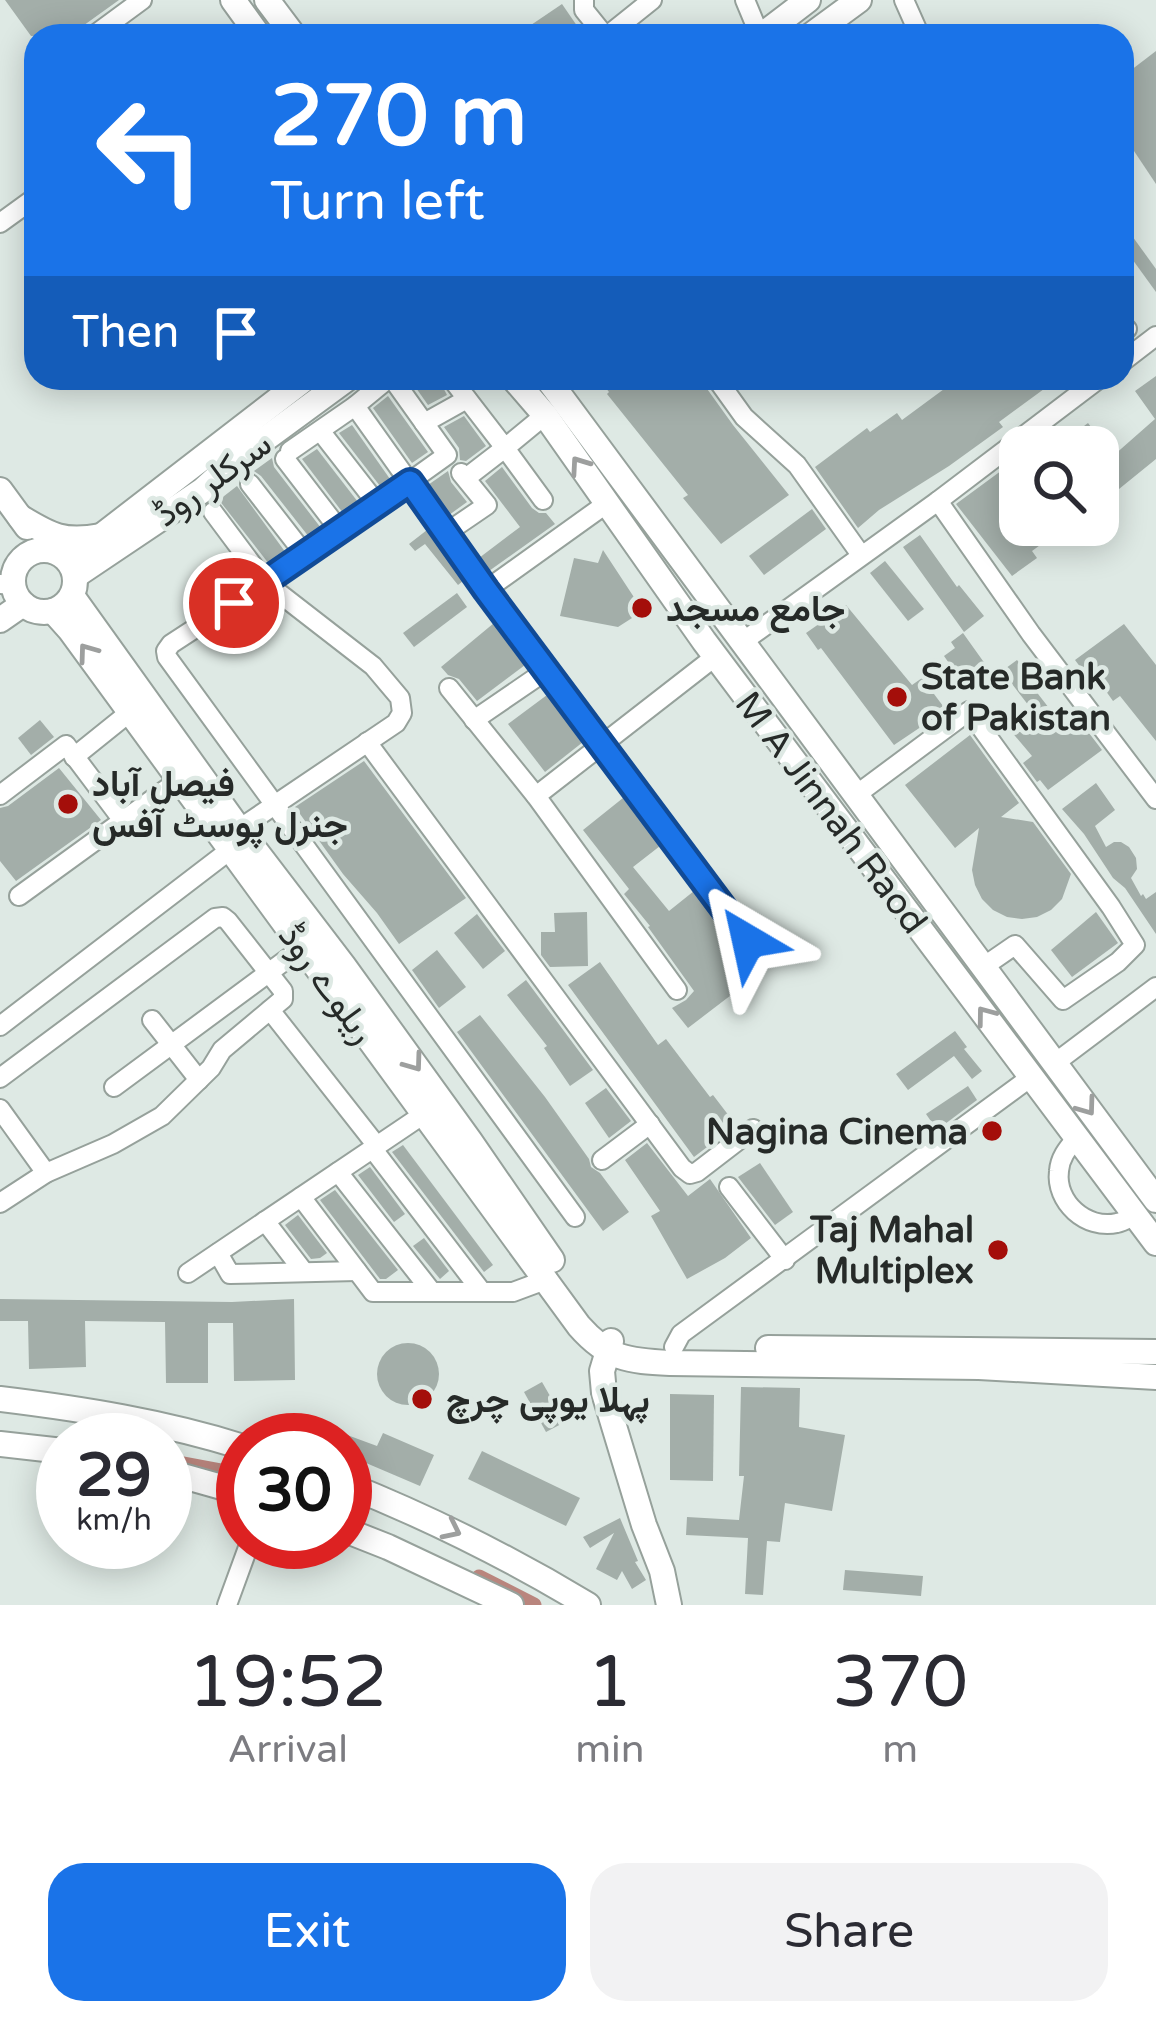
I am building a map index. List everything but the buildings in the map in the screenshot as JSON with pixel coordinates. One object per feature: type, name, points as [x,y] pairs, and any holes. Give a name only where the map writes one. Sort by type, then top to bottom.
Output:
[{"type":"main road","points":[[776,24],[808,0]]},
{"type":"main road","points":[[826,24],[859,0]]},
{"type":"main road","name":"سرکلر روڈ","points":[[67,586],[101,536],[273,390]]},
{"type":"main road","name":"سرکلر روڈ","points":[[67,586],[203,490],[332,390]]},
{"type":"main road","name":"M A Jinnah Raod","points":[[540,390],[606,504],[716,656],[1031,1077],[1078,1136],[1146,1208]]},
{"type":"main road","name":"M A Jinnah Raod","points":[[541,390],[741,643],[1055,1064],[1146,1208],[1156,1243]]},
{"type":"main road","points":[[0,490],[10,531],[33,553]]},
{"type":"main road","points":[[10,517],[50,536],[77,541],[101,536]]},
{"type":"main road","points":[[0,620],[17,565],[33,553],[52,550],[67,586],[42,612],[9,592]]},
{"type":"main road","name":"ریلوے روڈ","points":[[67,586],[70,630],[179,780],[343,965],[609,1345]]},
{"type":"main road","name":"ریلوے روڈ","points":[[67,586],[302,948],[580,1326],[609,1345]]},
{"type":"main road","points":[[1140,1368],[1156,1343]]},
{"type":"main road","points":[[609,1345],[1140,1368]]},
{"type":"main road","points":[[609,1345],[637,1361],[670,1363],[979,1367],[1140,1368],[1156,1352]]},
{"type":"main road","points":[[609,1345],[602,1371],[604,1394],[669,1605]]},
{"type":"main road","points":[[1140,1368],[1156,1392]]},
{"type":"main road","points":[[0,1399],[89,1410],[216,1438]]},
{"type":"main road","points":[[0,1444],[36,1447]]},
{"type":"main road","points":[[372,1496],[525,1567],[589,1605]]},
{"type":"main road","points":[[389,1545],[402,1510]]},
{"type":"main road","points":[[372,1539],[511,1605]]},
{"type":"street","points":[[621,24],[652,0]]},
{"type":"street","points":[[108,24],[138,1]]},
{"type":"street","points":[[341,532],[288,455],[375,390]]},
{"type":"street","points":[[399,390],[487,505],[446,533]]},
{"type":"street","points":[[460,390],[543,500]]},
{"type":"street","points":[[466,478],[505,448],[538,390]]},
{"type":"street","points":[[725,390],[744,416],[797,465],[861,555]]},
{"type":"street","points":[[741,643],[1084,390]]},
{"type":"street","points":[[424,423],[467,399]]},
{"type":"street","points":[[355,406],[748,941]]},
{"type":"street","points":[[325,437],[378,505]]},
{"type":"street","points":[[447,455],[306,556],[171,644],[167,657],[575,1217]]},
{"type":"street","points":[[250,484],[306,556]]},
{"type":"street","points":[[938,501],[1156,799]]},
{"type":"street","points":[[486,590],[606,504]]},
{"type":"street","points":[[0,1026],[274,806],[395,723],[402,713],[400,698],[373,666],[266,583],[213,512]]},
{"type":"street","points":[[536,796],[716,656]]},
{"type":"street","points":[[474,720],[547,670]]},
{"type":"street","points":[[448,688],[536,796],[677,990]]},
{"type":"street","points":[[856,796],[969,711],[1135,945],[1063,1000],[1015,945],[983,967]]},
{"type":"street","points":[[74,757],[130,712]]},
{"type":"street","points":[[367,742],[689,1174],[753,1129]]},
{"type":"street","points":[[0,794],[66,746],[124,822]]},
{"type":"street","points":[[19,896],[179,780]]},
{"type":"street","points":[[0,1078],[215,918],[228,921],[283,991],[284,996],[222,1050],[162,1116],[46,1173],[0,1203]]},
{"type":"street","points":[[114,1087],[302,948]]},
{"type":"street","points":[[1055,1064],[1156,987]]},
{"type":"street","points":[[270,1010],[482,1292]]},
{"type":"street","points":[[152,1020],[199,1080]]},
{"type":"street","points":[[674,1348],[681,1334],[1031,1077]]},
{"type":"street","points":[[0,1109],[46,1173]]},
{"type":"street","points":[[188,1273],[424,1114]]},
{"type":"street","points":[[602,1160],[650,1124]]},
{"type":"street","points":[[1078,1136],[1064,1153],[1058,1174],[1062,1195],[1075,1212],[1094,1223],[1115,1224],[1146,1208]]},
{"type":"street","points":[[338,1172],[432,1292]]},
{"type":"street","points":[[729,1187],[785,1260]]},
{"type":"street","points":[[301,1196],[373,1292],[514,1292],[548,1280]]},
{"type":"street","points":[[265,1221],[304,1272]]},
{"type":"street","points":[[218,1253],[230,1274],[357,1271]]},
{"type":"street","points":[[227,1605],[240,1569]]},
{"type":"waterway","points":[[192,1465],[216,1470]]},
{"type":"waterway","points":[[479,1577],[534,1605]]},
{"type":"place","name":"جامع مسجد","points":[[642,608]]},
{"type":"place","name":"State Bank of Pakistan","points":[[897,697]]},
{"type":"place","name":"فیصل آباد جنرل پوسٹ آفس","points":[[68,804]]},
{"type":"place","name":"Nagina Cinema","points":[[992,1131]]},
{"type":"place","name":"Taj Mahal Multiplex","points":[[998,1250]]},
{"type":"place","name":"پہلا یوپی چرچ","points":[[422,1399]]},
{"type":"route","points":[[234,603],[410,482],[748,941]]}]
